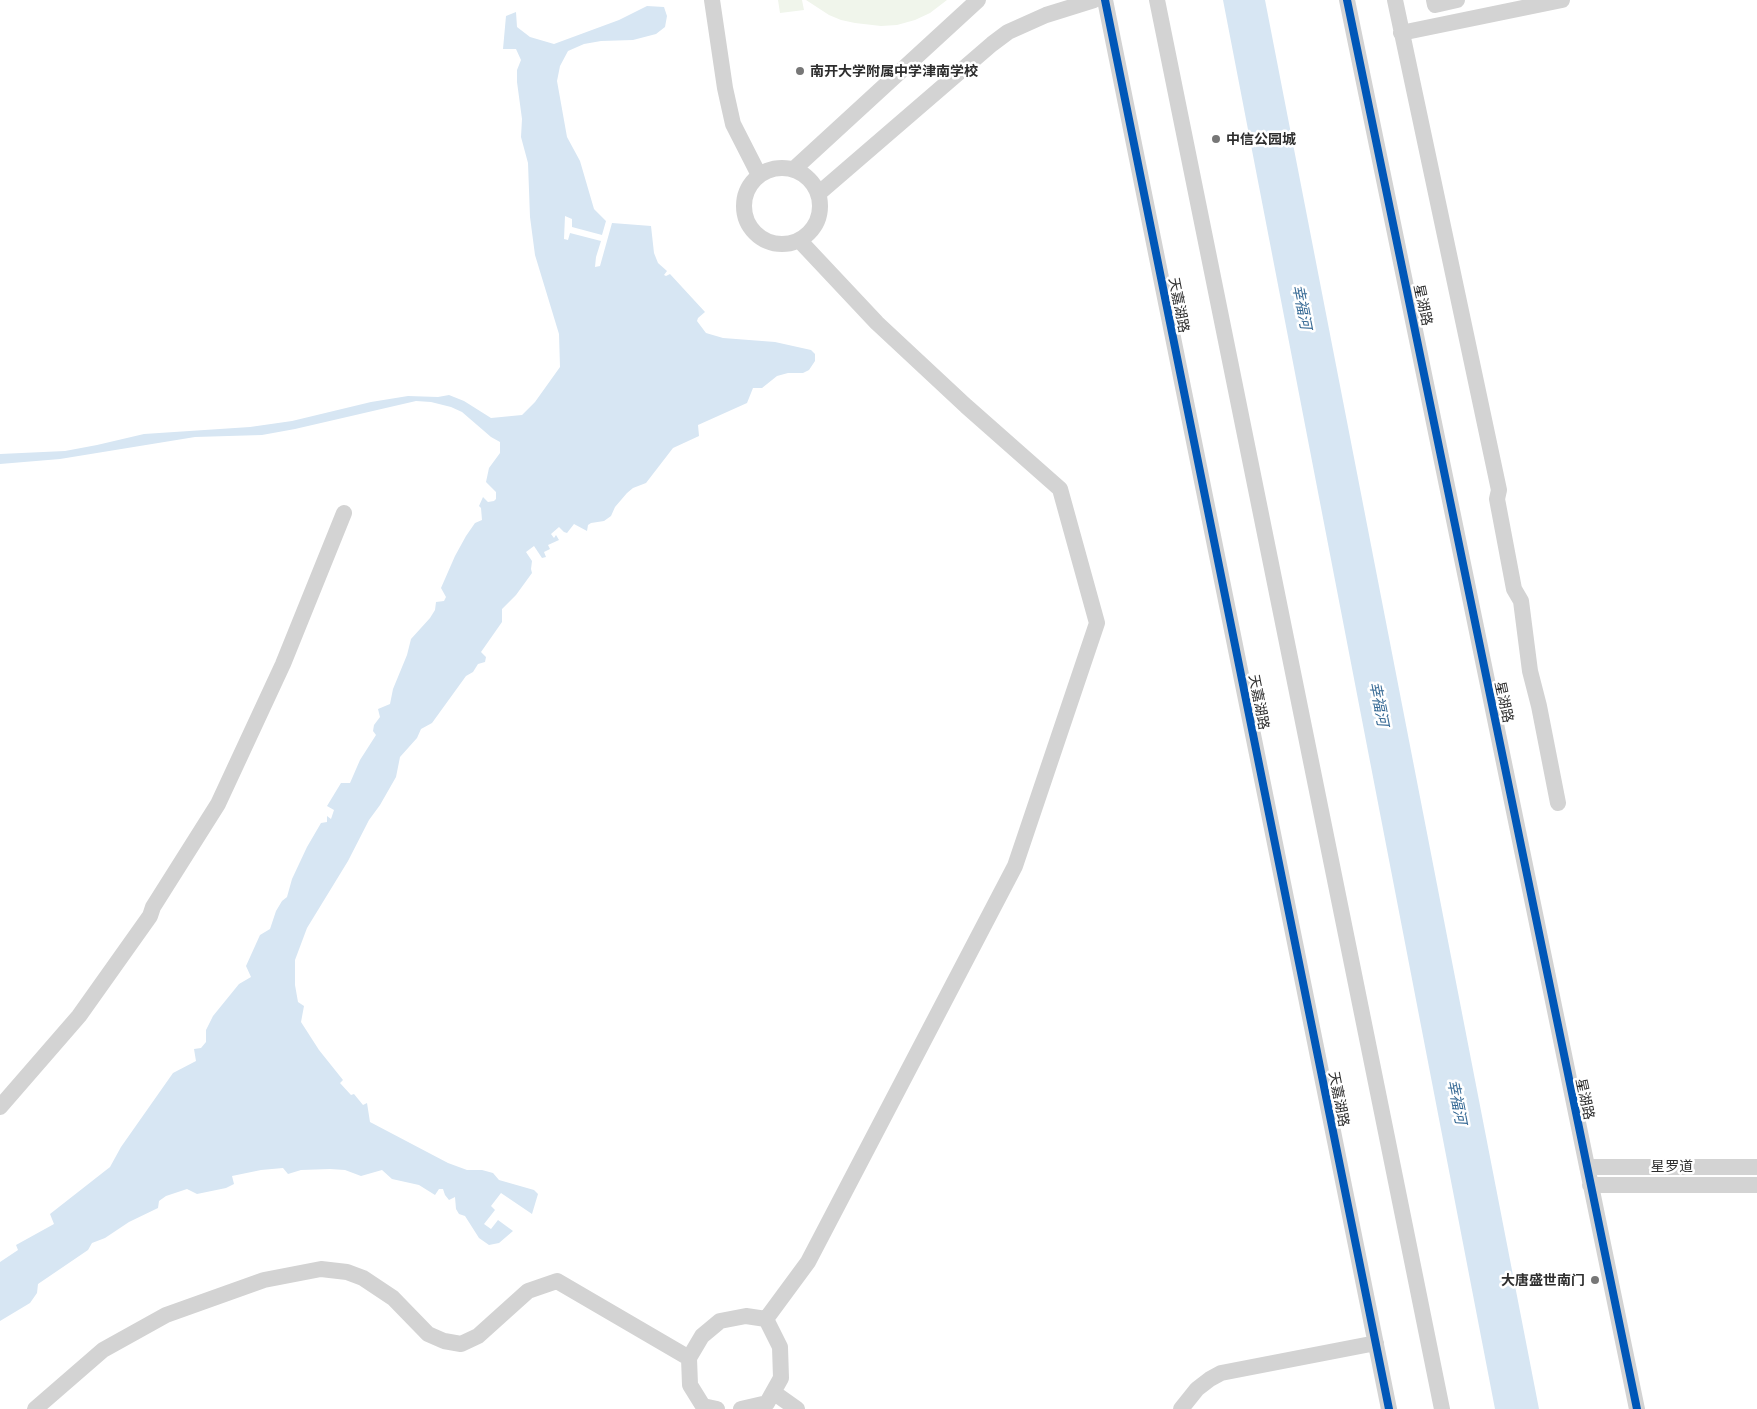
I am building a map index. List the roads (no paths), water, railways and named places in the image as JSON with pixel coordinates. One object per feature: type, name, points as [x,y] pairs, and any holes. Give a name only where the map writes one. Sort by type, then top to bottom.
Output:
[{"type":"street","points":[[712,0],[725,88],[733,124],[759,175]]},
{"type":"street","points":[[794,169],[978,0]]},
{"type":"street","points":[[818,194],[1008,32],[1046,15],[1094,0]]},
{"type":"street","name":"天嘉湖路","points":[[1105,0],[1390,1409]]},
{"type":"street","points":[[1157,0],[1442,1409]]},
{"type":"street","name":"星湖路","points":[[1347,0],[1595,1185],[1644,1409]]},
{"type":"street","name":"星湖路","points":[[1358,0],[1591,1166]]},
{"type":"street","points":[[1395,0],[1499,490],[1497,500],[1514,588],[1521,601],[1530,671],[1539,706],[1558,803]]},
{"type":"street","points":[[1434,0],[1435,4],[1457,0]]},
{"type":"street","points":[[1401,33],[1562,0]]},
{"type":"street","points":[[782,167],[794,169],[804,174],[813,183],[818,194],[820,204],[817,220],[808,234],[799,240],[787,244],[774,243],[762,239],[753,231],[746,220],[745,196],[750,184],[759,175],[770,169],[782,167]]},
{"type":"street","points":[[766,1319],[808,1262],[1015,866],[1097,623],[1060,489],[966,406],[877,322],[799,240]]},
{"type":"street","points":[[0,1107],[84,1008],[150,916],[153,907],[218,804],[283,664],[344,513]]},
{"type":"street","name":"星罗道","points":[[1591,1166],[1757,1167]]},
{"type":"street","name":"星湖路","points":[[1595,1185],[1637,1409]]},
{"type":"street","name":"星罗道","points":[[1595,1185],[1757,1185]]},
{"type":"street","points":[[36,1409],[103,1350],[166,1315],[264,1280],[321,1269],[347,1272],[363,1278],[393,1298],[428,1334],[444,1341],[461,1344],[478,1336],[528,1291],[557,1281],[689,1358]]},
{"type":"street","points":[[707,1408],[690,1385],[689,1358],[702,1336],[720,1321],[746,1316],[766,1319]]},
{"type":"street","points":[[741,1409],[767,1403],[781,1378],[780,1347],[766,1319]]},
{"type":"street","points":[[1181,1409],[1197,1389],[1222,1373],[1376,1343]]},
{"type":"street","points":[[773,1392],[797,1409]]},
{"type":"water","name":"幸福河","points":[[1223,0],[1265,0],[1539,1409],[1495,1409]]},
{"type":"water","points":[[647,6],[664,7],[667,16],[665,27],[656,34],[633,40],[601,41],[584,44],[568,51],[560,66],[557,81],[567,137],[580,161],[594,209],[606,221],[602,235],[572,227],[572,219],[565,216],[564,239],[568,240],[570,233],[601,241],[595,267],[600,266],[612,223],[651,226],[654,253],[658,263],[667,271],[664,275],[670,274],[705,312],[697,321],[706,333],[723,338],[775,342],[811,350],[815,354],[815,361],[809,370],[803,373],[788,373],[777,376],[762,388],[753,388],[747,403],[698,425],[699,436],[673,448],[646,483],[633,488],[627,493],[615,507],[611,516],[604,521],[591,523],[588,525],[587,531],[574,524],[567,533],[559,527],[551,534],[554,538],[556,535],[559,540],[548,545],[550,549],[544,552],[546,557],[542,558],[534,546],[526,552],[532,561],[532,573],[516,595],[502,609],[502,622],[481,652],[486,657],[485,662],[478,664],[473,672],[466,676],[432,723],[421,729],[417,738],[400,757],[396,777],[307,928],[295,960],[295,985],[298,1002],[304,1006],[301,1022],[319,1050],[343,1080],[340,1083],[351,1095],[354,1094],[363,1105],[367,1103],[370,1122],[448,1163],[467,1170],[482,1170],[493,1173],[499,1180],[534,1190],[538,1194],[532,1214],[501,1193],[491,1206],[495,1210],[484,1224],[491,1229],[498,1220],[513,1231],[499,1243],[489,1245],[479,1238],[465,1216],[459,1214],[456,1209],[455,1197],[449,1200],[443,1189],[439,1189],[435,1195],[419,1185],[392,1179],[382,1170],[361,1176],[345,1170],[330,1169],[301,1170],[288,1174],[283,1168],[261,1170],[232,1176],[234,1184],[226,1188],[197,1194],[187,1189],[166,1196],[159,1201],[158,1208],[129,1222],[105,1238],[92,1243],[88,1250],[38,1284],[37,1293],[30,1303],[0,1321],[0,1262],[18,1250],[16,1245],[54,1224],[50,1214],[110,1167],[121,1147],[173,1073],[196,1061],[194,1049],[201,1048],[206,1042],[206,1030],[213,1016],[239,984],[251,977],[246,966],[260,935],[270,929],[276,911],[287,897],[292,879],[321,823],[327,822],[327,816],[331,819],[334,810],[327,806],[341,783],[350,783],[360,760],[376,735],[373,731],[374,725],[380,717],[378,709],[390,704],[393,689],[407,655],[411,639],[430,618],[435,610],[436,602],[444,601],[446,597],[441,588],[466,536],[475,523],[482,520],[481,508],[479,506],[483,497],[488,502],[496,499],[496,492],[486,482],[489,468],[500,453],[500,442],[491,437],[462,412],[431,402],[416,401],[262,435],[195,437],[60,459],[0,464],[0,454],[65,451],[144,434],[250,427],[292,421],[371,402],[408,396],[438,397],[449,395],[464,401],[491,418],[522,415],[535,402],[560,367],[559,334],[535,255],[530,217],[528,163],[521,137],[522,119],[517,82],[517,70],[521,60],[516,49],[503,49],[506,16],[516,12],[517,27],[530,37],[554,44],[619,20]]},
{"type":"place","name":"南开大学附属中学津南学校","points":[[800,71]]},
{"type":"place","name":"中信公园城","points":[[1216,139]]},
{"type":"place","name":"大唐盛世南门","points":[[1595,1280]]}]
